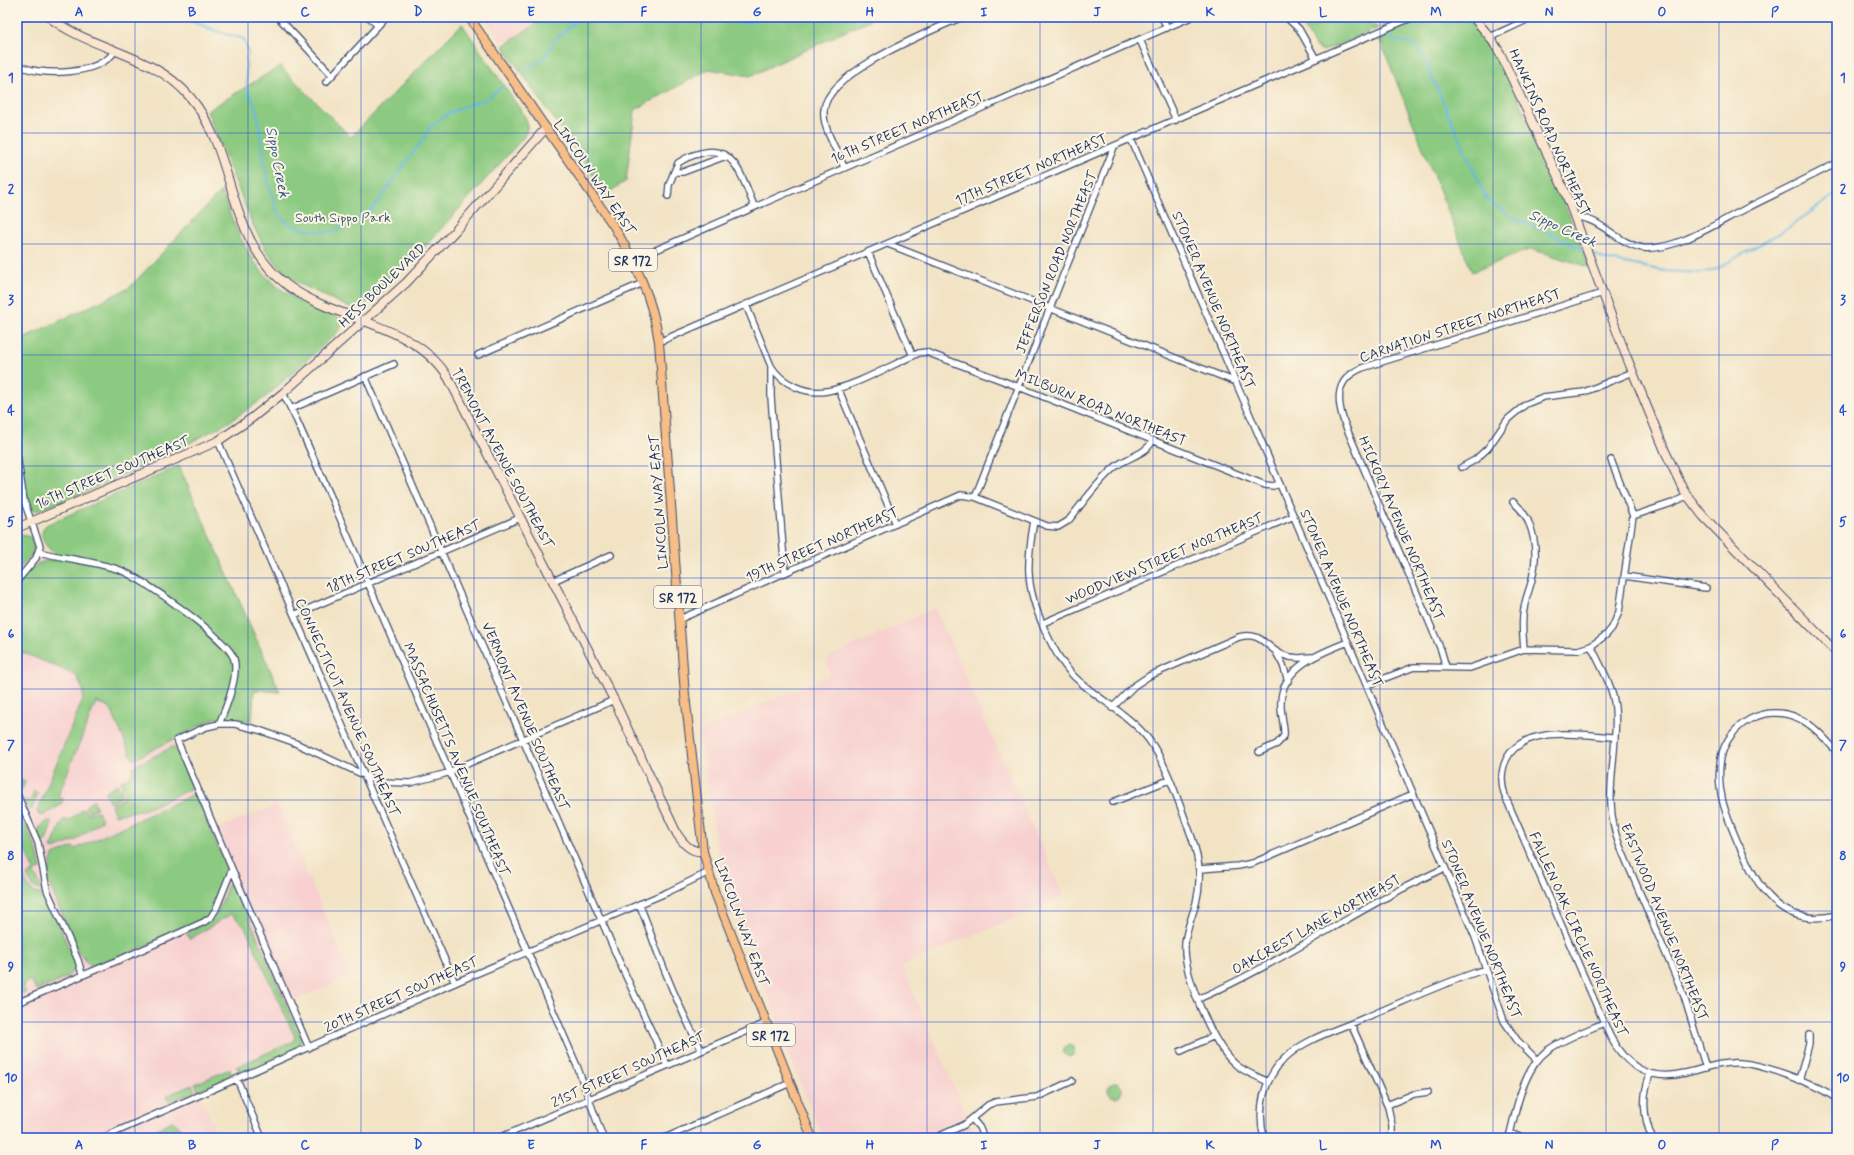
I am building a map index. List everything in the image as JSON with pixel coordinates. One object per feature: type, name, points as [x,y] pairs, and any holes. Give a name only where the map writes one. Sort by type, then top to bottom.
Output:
[{"type":"main road","name":"LINCOLN WAY EAST","points":[[469,17],[596,199],[633,260],[654,315],[658,342],[689,736],[703,851],[729,931],[812,1138]]},
{"type":"street","name":"TREMONT AVENUE SOUTHEAST","points":[[49,17],[68,30],[140,60],[166,75],[183,89],[196,104],[217,143],[230,190],[249,238],[271,271],[296,291],[411,344],[430,356],[442,369],[452,385],[614,700],[677,834],[689,847],[696,851],[703,851]]},
{"type":"street","points":[[278,17],[332,75]]},
{"type":"street","points":[[369,17],[378,26]]},
{"type":"street","points":[[326,82],[386,17]]},
{"type":"street","points":[[844,167],[824,119],[824,106],[828,98],[839,85],[876,57],[962,17]]},
{"type":"street","points":[[1162,17],[1167,28]]},
{"type":"street","name":"16TH STREET NORTHEAST","points":[[633,260],[1191,17]]},
{"type":"street","points":[[1286,17],[1299,29],[1316,59]]},
{"type":"street","name":"17TH STREET NORTHEAST","points":[[658,342],[1413,17]]},
{"type":"street","name":"HANKINS ROAD NORTHEAST","points":[[1473,17],[1490,37],[1504,60],[1523,100],[1575,218],[1625,353],[1665,451],[1687,496],[1703,516],[1837,653]]},
{"type":"street","points":[[1490,37],[1533,17]]},
{"type":"street","points":[[1140,40],[1176,120]]},
{"type":"street","points":[[17,64],[40,72],[66,72],[92,66],[101,62],[110,57],[115,50]]},
{"type":"street","name":"HESS BOULEVARD","points":[[218,440],[252,418],[283,393],[364,322],[422,267],[546,128]]},
{"type":"street","name":"STONER AVENUE NORTHEAST","points":[[1131,139],[1475,937],[1504,1021],[1517,1040],[1537,1060]]},
{"type":"street","name":"JEFFERSON ROAD NORTHEAST","points":[[975,497],[1114,147]]},
{"type":"street","points":[[668,196],[668,185],[678,163],[693,155],[714,151],[722,152],[735,164],[754,206]]},
{"type":"street","points":[[674,172],[683,172],[726,156]]},
{"type":"street","points":[[1575,218],[1589,220],[1631,244],[1647,248],[1664,246],[1695,234],[1837,163]]},
{"type":"street","points":[[888,244],[1236,382]]},
{"type":"street","points":[[868,252],[913,356]]},
{"type":"street","points":[[478,355],[643,283]]},
{"type":"street","name":"CARNATION STREET NORTHEAST","points":[[1338,398],[1344,382],[1354,372],[1362,368],[1603,292]]},
{"type":"street","points":[[746,305],[771,366],[771,397],[785,573]]},
{"type":"street","name":"MILBURN ROAD NORTHEAST","points":[[771,366],[778,375],[800,388],[818,392],[838,388],[913,356],[926,352],[1019,386],[1265,485],[1274,486],[1280,484]]},
{"type":"street","points":[[291,409],[394,364]]},
{"type":"street","points":[[1462,467],[1475,460],[1484,452],[1508,419],[1526,404],[1543,397],[1584,392],[1633,372]]},
{"type":"street","name":"VERMONT AVENUE SOUTHEAST","points":[[365,376],[602,920],[667,1065]]},
{"type":"street","points":[[838,388],[896,524]]},
{"type":"street","name":"MASSACHUSETTS AVENUE SOUTHEAST","points":[[283,393],[330,495],[577,1066],[603,1138]]},
{"type":"street","name":"HICKORY AVENUE NORTHEAST","points":[[1338,398],[1344,422],[1441,650],[1446,667]]},
{"type":"street","name":"16TH STREET SOUTHEAST","points":[[17,528],[218,440]]},
{"type":"street","name":"CONNECTICUT AVENUE SOUTHEAST","points":[[218,440],[455,983]]},
{"type":"street","points":[[975,497],[1054,528],[1064,524],[1111,470],[1123,461],[1145,450],[1153,440]]},
{"type":"street","points":[[17,455],[21,489],[30,522],[39,543],[39,552],[17,581]]},
{"type":"street","points":[[1367,685],[1414,667],[1446,667],[1461,669],[1479,666],[1524,649],[1573,651],[1591,646],[1606,635],[1616,620],[1633,516],[1611,460]]},
{"type":"street","name":"19TH STREET NORTHEAST","points":[[680,619],[961,495],[975,497]]},
{"type":"street","points":[[1633,516],[1672,504],[1687,496]]},
{"type":"street","points":[[1513,502],[1522,510],[1530,524],[1535,551],[1533,577],[1525,602],[1522,619],[1524,649]]},
{"type":"street","name":"WOODVIEW STREET NORTHEAST","points":[[1043,623],[1294,516]]},
{"type":"street","name":"18TH STREET SOUTHEAST","points":[[294,615],[368,585],[520,518]]},
{"type":"street","points":[[1034,521],[1029,559],[1029,579],[1032,595],[1056,653],[1066,668],[1078,681],[1140,730],[1149,740],[1169,780],[1195,844],[1200,869],[1198,890],[1186,935],[1185,955],[1188,973],[1198,1000],[1222,1051],[1234,1064],[1268,1082]]},
{"type":"street","points":[[39,552],[120,570],[134,576],[222,641],[231,651],[235,663],[233,685],[227,706],[219,724]]},
{"type":"street","points":[[553,581],[611,555]]},
{"type":"street","points":[[1624,576],[1706,588]]},
{"type":"street","points":[[1112,708],[1134,686],[1150,676],[1235,638],[1246,635],[1255,636],[1264,640],[1276,651],[1291,658],[1312,657]]},
{"type":"street","points":[[1259,752],[1277,744],[1284,736],[1281,702],[1288,681],[1298,668],[1312,657],[1348,642]]},
{"type":"street","name":"EASTWOOD AVENUE NORTHEAST","points":[[1591,646],[1608,682],[1614,699],[1616,716],[1610,799],[1612,824],[1618,844],[1684,996],[1706,1068]]},
{"type":"street","points":[[1276,651],[1283,665],[1288,681]]},
{"type":"street","points":[[309,1048],[177,740],[198,730],[219,724],[235,724],[272,734],[365,777],[388,783],[410,783],[449,771],[614,700]]},
{"type":"street","points":[[1837,752],[1814,729],[1800,718],[1783,713],[1757,716],[1742,724],[1730,737],[1721,759],[1720,783],[1722,799],[1729,822],[1755,879],[1765,894],[1783,908],[1800,915],[1820,917],[1837,916]]},
{"type":"street","name":"FALLEN OAK CIRCLE NORTHEAST","points":[[1614,737],[1563,734],[1549,735],[1528,740],[1516,747],[1510,753],[1504,765],[1502,774],[1505,796],[1604,1023],[1622,1057],[1637,1068],[1650,1074],[1675,1075],[1728,1063],[1746,1063],[1822,1089],[1837,1099]]},
{"type":"street","points":[[1113,802],[1169,780]]},
{"type":"street","points":[[17,794],[38,843],[48,890],[78,960],[82,974]]},
{"type":"street","points":[[1200,869],[1238,866],[1257,861],[1413,794]]},
{"type":"street","name":"OAKCREST LANE NORTHEAST","points":[[1198,1000],[1245,978],[1394,893],[1445,868]]},
{"type":"street","points":[[17,1003],[82,974],[119,960],[208,920],[216,910],[232,870]]},
{"type":"street","name":"20TH STREET SOUTHEAST","points":[[102,1138],[639,904],[709,872]]},
{"type":"street","points":[[639,904],[646,919],[657,953],[682,1013],[701,1049]]},
{"type":"street","points":[[1264,1138],[1262,1109],[1263,1096],[1268,1082],[1278,1066],[1295,1051],[1352,1024],[1458,978],[1486,969]]},
{"type":"street","name":"21ST STREET SOUTHEAST","points":[[499,1138],[701,1049],[766,1023]]},
{"type":"street","points":[[1522,1138],[1509,1136],[1527,1076],[1537,1060],[1554,1046],[1604,1023]]},
{"type":"street","points":[[1352,1024],[1387,1105],[1392,1125],[1392,1138]]},
{"type":"street","points":[[1799,1080],[1809,1044],[1809,1035]]},
{"type":"street","points":[[1181,1051],[1214,1036]]},
{"type":"street","points":[[1650,1074],[1644,1095],[1644,1104],[1647,1126],[1652,1138]]},
{"type":"street","points":[[237,1079],[262,1138]]},
{"type":"street","points":[[935,1138],[964,1125],[988,1105],[995,1102],[1037,1097],[1072,1081]]},
{"type":"street","points":[[665,1138],[790,1083]]},
{"type":"street","points":[[1387,1105],[1414,1094],[1428,1092]]},
{"type":"street","points":[[972,1119],[979,1127],[984,1138]]},
{"type":"shaded area","points":[[484,17],[535,17],[533,25],[510,40],[501,41]]},
{"type":"shaded area","points":[[21,535],[31,537],[53,560],[142,755],[172,739],[211,831],[278,805],[351,976],[282,1006],[298,1042],[196,1085],[218,1138],[17,1138],[17,537]]},
{"type":"shaded area","points":[[935,608],[1064,897],[902,966],[976,1138],[823,1138],[777,1025],[777,1018],[721,871],[699,732],[830,675],[826,658]]},
{"type":"green space","points":[[536,17],[873,17],[872,19],[750,76],[709,69],[635,110],[626,181],[606,194],[503,46],[534,25]]},
{"type":"green space","points":[[1292,17],[1361,17],[1378,28],[1323,51],[1315,46],[1303,26]]},
{"type":"green space","points":[[1421,17],[1467,17],[1476,24],[1491,43],[1504,67],[1547,163],[1589,267],[1531,249],[1472,272],[1380,40],[1381,36],[1385,33]]},
{"type":"green space","name":"South Sippo Park","points":[[462,24],[524,115],[527,121],[527,126],[523,138],[411,262],[375,298],[356,308],[346,306],[300,284],[281,269],[266,250],[252,223],[207,111],[280,66],[351,137]]},
{"type":"green space","points":[[221,191],[245,247],[262,272],[285,292],[338,317],[342,324],[340,330],[267,396],[229,422],[165,456],[83,493],[36,511],[29,501],[20,459],[17,403],[17,341],[129,288]]},
{"type":"green space","points":[[179,466],[280,692],[254,690],[252,721],[215,718],[133,760],[112,712],[108,707],[96,702],[58,796],[63,798],[61,805],[44,815],[39,815],[37,811],[83,699],[83,690],[76,675],[17,650],[17,589],[30,569],[40,563],[53,560],[55,553],[48,548],[42,536],[43,529],[46,525]]},
{"type":"green space","points":[[21,535],[31,537],[35,551],[17,572],[17,537]]},
{"type":"green space","points":[[172,747],[176,748],[192,786],[190,789],[146,809],[115,815],[111,805],[122,800],[125,791],[120,782],[132,774],[133,767]]},
{"type":"green space","points":[[17,778],[25,782],[22,789],[18,788]]},
{"type":"green space","points":[[117,784],[122,791],[120,798],[110,803],[105,792]]},
{"type":"green space","points":[[34,791],[38,793],[32,809],[29,810],[24,800],[30,801]]},
{"type":"green space","points":[[194,794],[225,863],[226,875],[214,908],[208,918],[155,940],[155,942],[99,966],[92,966],[84,960],[84,956],[80,955],[48,882],[48,872],[53,855],[73,847],[75,849]]},
{"type":"green space","points":[[93,800],[97,808],[89,812],[85,807]]},
{"type":"green space","points":[[17,806],[36,847],[41,869],[34,871],[17,831]]},
{"type":"green space","points":[[83,809],[89,814],[98,811],[102,820],[76,840],[55,849],[51,848],[63,820],[70,820]]},
{"type":"green space","points":[[48,821],[51,821],[52,824],[46,841],[43,843],[38,834],[38,829]]},
{"type":"green space","points":[[34,872],[40,885],[45,887],[42,891],[33,887],[27,875]]},
{"type":"green space","points":[[23,875],[31,890],[37,894],[46,894],[76,965],[70,975],[53,984],[36,990],[31,980],[23,985],[26,992],[17,995],[17,878]]},
{"type":"green space","points":[[231,883],[236,888],[301,1038],[299,1046],[296,1049],[244,1071],[239,1070],[236,1067],[294,1041],[295,1037],[245,927],[231,914],[190,939],[186,933],[212,920],[218,912],[228,884]]},
{"type":"green space","points":[[1069,1045],[1073,1047],[1075,1051],[1073,1055],[1069,1057],[1065,1055],[1063,1051],[1065,1047]]},
{"type":"green space","points":[[230,1069],[231,1074],[229,1077],[198,1091],[195,1084]]},
{"type":"green space","points":[[1112,1083],[1118,1083],[1122,1087],[1122,1093],[1118,1097],[1112,1097],[1108,1093],[1108,1087]]},
{"type":"green space","points":[[192,1085],[195,1092],[169,1102],[166,1096]]},
{"type":"green space","points":[[172,1121],[181,1128],[182,1138],[154,1138],[148,1136],[148,1134]]},
{"type":"waterway","name":"Sippo Creek","points":[[181,17],[219,32],[244,39],[248,53],[246,60],[247,89],[257,110],[265,170],[275,206],[280,216],[290,225],[303,229],[324,232],[335,231],[356,221],[370,211],[380,200],[425,137],[429,128],[447,114],[467,105],[485,100],[502,87]]},
{"type":"waterway","name":"Sippo Creek","points":[[525,70],[541,61],[558,37],[581,17]]},
{"type":"waterway","name":"Sippo Creek","points":[[710,17],[737,23],[750,22],[763,17]]},
{"type":"waterway","name":"Sippo Creek","points":[[1320,17],[1345,21],[1370,17]]},
{"type":"waterway","name":"Sippo Creek","points":[[1373,17],[1381,24],[1393,40],[1411,44],[1422,56],[1487,200],[1512,217],[1584,250]]},
{"type":"waterway","name":"Sippo Creek","points":[[1591,253],[1604,259],[1665,271],[1701,273],[1716,269],[1787,229],[1837,193]]}]
